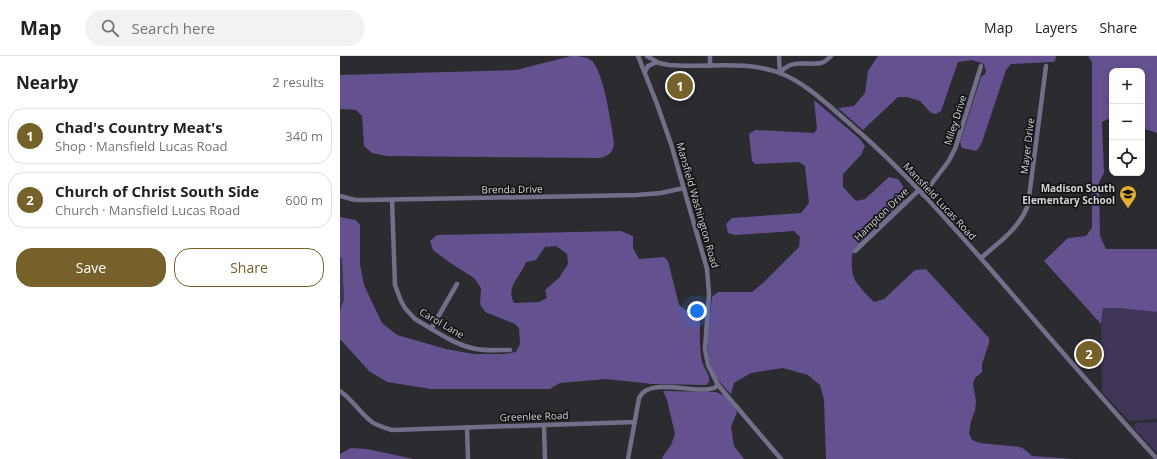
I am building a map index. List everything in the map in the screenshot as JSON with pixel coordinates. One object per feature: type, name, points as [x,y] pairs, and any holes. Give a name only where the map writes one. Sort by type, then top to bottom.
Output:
[{"type":"street","name":"Mansfield Washington Road","points":[[638,56],[665,126],[708,276],[709,294],[705,343],[706,355],[711,372],[718,385],[781,459]]},
{"type":"street","points":[[710,56],[710,66]]},
{"type":"street","points":[[779,56],[780,73]]},
{"type":"street","points":[[780,73],[784,68],[791,65],[821,62],[831,56]]},
{"type":"street","name":"Mansfield Lucas Road","points":[[649,57],[656,62],[669,65],[747,67],[764,69],[780,73],[806,87],[880,150],[919,190],[981,258],[1094,390],[1157,459]]},
{"type":"street","points":[[644,72],[648,66],[656,62]]},
{"type":"street","name":"Miley Drive","points":[[923,195],[956,149],[981,66]]},
{"type":"street","name":"Mayer Drive","points":[[981,258],[1016,225],[1026,211],[1046,66]]},
{"type":"street","name":"Brenda Drive","points":[[340,196],[355,200],[392,200],[637,195],[661,193],[684,188]]},
{"type":"street","name":"Hampton Drive","points":[[855,251],[919,190]]},
{"type":"street","name":"Carol Lane","points":[[392,200],[395,285],[401,301],[410,314],[431,329],[467,347],[484,350],[510,350]]},
{"type":"street","points":[[431,329],[457,284]]},
{"type":"street","points":[[628,459],[639,398],[646,389],[662,387],[710,389],[718,385]]},
{"type":"street","name":"Greenlee Road","points":[[340,390],[372,422],[392,430],[635,422]]},
{"type":"street","points":[[544,425],[545,459]]},
{"type":"street","points":[[467,427],[468,459]]},
{"type":"shaded area","points":[[571,56],[579,56],[590,59],[600,76],[609,112],[614,142],[613,149],[610,153],[600,158],[387,156],[372,153],[364,146],[362,116],[356,110],[340,109],[340,75],[516,70]]},
{"type":"shaded area","points":[[878,56],[1056,56],[1055,61],[1053,62],[1011,64],[1006,70],[982,142],[976,151],[962,148],[960,142],[981,77],[986,71],[984,64],[972,60],[958,62],[941,111],[936,114],[931,113],[920,101],[907,97],[898,97],[863,130],[838,108],[854,106],[865,93],[868,71]]},
{"type":"shaded area","points":[[1088,56],[1157,56],[1157,133],[1145,129],[1145,68],[1109,68],[1109,119],[1102,122],[1104,173],[1099,182],[1100,236],[1106,249],[1157,249],[1157,312],[1103,308],[1101,324],[1044,261],[1068,238],[1086,236],[1092,228],[1092,62]]},
{"type":"shaded area","points":[[814,100],[860,139],[865,146],[861,155],[843,174],[843,187],[856,201],[865,199],[889,177],[898,179],[903,186],[905,200],[853,251],[852,268],[858,285],[874,302],[884,299],[915,270],[926,269],[989,338],[989,343],[982,364],[982,372],[975,378],[973,384],[976,401],[969,433],[972,440],[980,443],[1020,447],[1032,456],[1074,459],[826,459],[824,400],[820,385],[808,375],[783,368],[751,373],[734,383],[731,394],[722,385],[712,370],[708,350],[708,332],[712,297],[718,292],[752,292],[799,247],[800,237],[794,231],[735,235],[728,233],[726,224],[732,218],[801,213],[809,203],[805,166],[799,162],[755,164],[752,161],[749,134],[755,130],[814,133],[817,129]]},
{"type":"shaded area","points":[[340,217],[356,220],[360,225],[360,264],[364,285],[382,323],[397,335],[446,349],[474,354],[504,354],[516,352],[520,344],[519,328],[515,324],[485,312],[480,304],[481,288],[474,278],[433,250],[430,241],[437,235],[621,231],[633,236],[633,248],[639,259],[664,257],[668,261],[679,305],[700,320],[701,357],[703,365],[709,376],[709,382],[706,385],[652,384],[606,379],[560,383],[550,389],[431,389],[387,382],[369,371],[340,339],[340,310],[344,300],[342,258],[340,257]],"holes":[[[556,246],[567,254],[568,264],[559,278],[545,290],[547,298],[539,302],[514,303],[511,292],[526,262],[536,260],[545,247]]]},
{"type":"shaded area","points":[[340,257],[342,258],[344,300],[340,310]]},
{"type":"shaded area","points":[[1103,308],[1157,312],[1157,419],[1129,421],[1102,392],[1101,324]]},
{"type":"shaded area","points":[[663,391],[716,392],[729,398],[737,412],[731,427],[734,446],[744,459],[662,459],[671,445],[675,434],[667,400]]},
{"type":"shaded area","points":[[1157,422],[1157,453],[1133,427],[1136,423]]},
{"type":"shaded area","points":[[351,448],[367,449],[414,459],[340,459],[340,454]]},
{"type":"place","name":"Chad's Country Meat's","points":[[680,86]]},
{"type":"place","name":"Madison South Elementary School","points":[[1128,209]]},
{"type":"place","name":"Church of Christ South Side","points":[[1089,354]]}]
